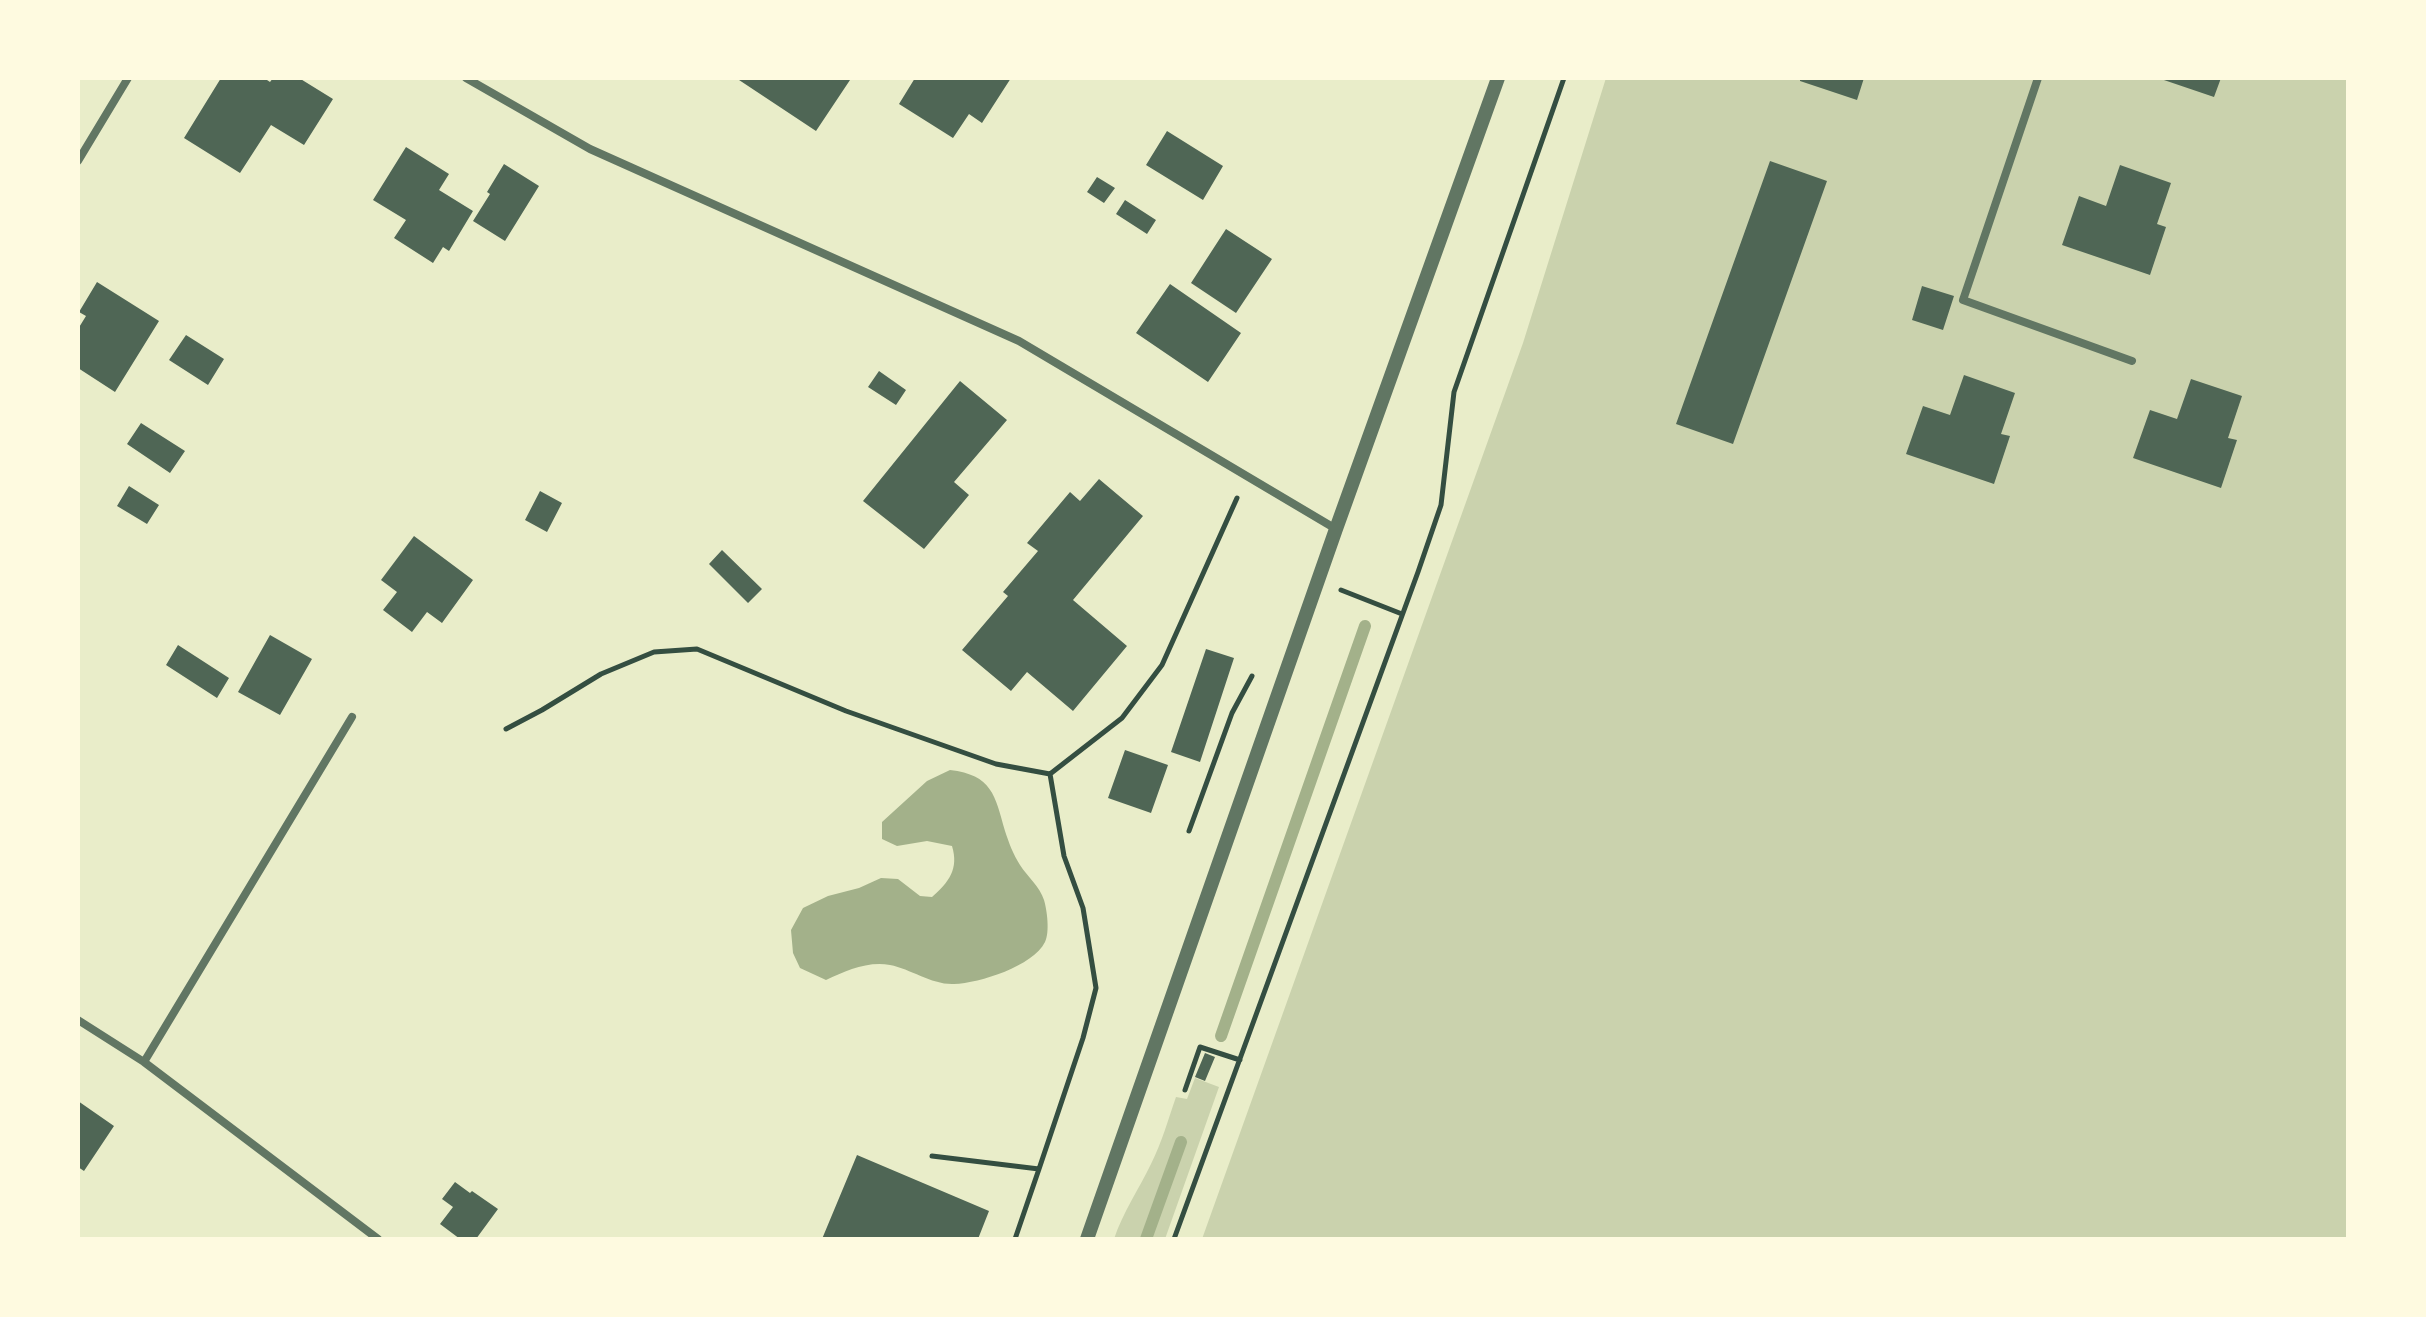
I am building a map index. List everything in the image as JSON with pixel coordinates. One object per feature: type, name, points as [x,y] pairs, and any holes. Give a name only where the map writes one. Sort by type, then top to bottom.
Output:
[{"type":"street","points":[[78,161],[128,78]]},
{"type":"street","points":[[466,78],[590,149],[1019,341],[1336,529]]},
{"type":"street","points":[[1087,1239],[1498,78]]},
{"type":"street","points":[[2038,78],[1963,300],[2132,361]]},
{"type":"street","points":[[144,1062],[352,717]]},
{"type":"street","points":[[78,1020],[144,1062],[378,1239]]},
{"type":"path","points":[[1174,1239],[1441,505],[1454,392],[1564,78]]},
{"type":"path","points":[[506,729],[601,674],[654,652],[697,649],[846,711],[966,754],[996,764],[1050,774],[1122,718],[1162,665],[1247,476]]},
{"type":"path","points":[[1015,1239],[1083,1038],[1096,988],[1083,908],[1064,856],[1050,774]]},
{"type":"path","points":[[1185,1090],[1200,1047],[1240,1060]]},
{"type":"path","points":[[932,1156],[1039,1169]]},
{"type":"shaded area","points":[[1606,78],[2348,78],[2348,1239],[1202,1239],[1523,343]]},
{"type":"shaded area","points":[[950,770],[975,777],[990,789],[994,797],[1013,853],[1044,900],[1047,933],[1039,951],[1005,972],[954,984],[881,964],[849,970],[826,980],[800,968],[793,953],[791,930],[803,908],[881,878],[898,879],[920,896],[932,897],[948,880],[954,862],[952,846],[927,841],[897,846],[882,839],[882,822],[927,781]]},
{"type":"shaded area","points":[[1195,1078],[1219,1087],[1165,1239],[1114,1239],[1155,1156],[1176,1097],[1187,1099]]},
{"type":"building","points":[[221,78],[264,78],[270,82],[273,78],[299,78],[333,99],[304,145],[271,125],[240,173],[184,138]]},
{"type":"building","points":[[736,78],[847,78],[850,80],[816,131]]},
{"type":"building","points":[[915,78],[1011,78],[982,123],[969,114],[953,138],[899,104]]},
{"type":"building","points":[[1800,78],[1864,78],[1857,100],[1800,81]]},
{"type":"building","points":[[2158,78],[2221,78],[2214,97]]},
{"type":"building","points":[[1167,131],[1223,166],[1203,200],[1146,165]]},
{"type":"building","points":[[406,147],[449,174],[439,190],[473,211],[449,251],[443,247],[433,263],[394,238],[406,220],[373,200]]},
{"type":"building","points":[[1770,161],[1827,181],[1733,444],[1676,424]]},
{"type":"building","points":[[504,164],[539,186],[505,241],[473,221]]},
{"type":"building","points":[[2120,165],[2171,183],[2157,224],[2166,227],[2150,275],[2062,245],[2079,196],[2106,206]]},
{"type":"building","points":[[1097,177],[1115,188],[1104,203],[1087,192]]},
{"type":"building","points":[[1125,200],[1156,220],[1147,234],[1116,214]]},
{"type":"building","points":[[1226,229],[1272,259],[1236,313],[1191,283]]},
{"type":"building","points":[[97,282],[159,321],[115,392],[78,368],[78,329],[86,316],[79,312]]},
{"type":"building","points":[[1170,284],[1241,333],[1208,382],[1136,333]]},
{"type":"building","points":[[1922,286],[1954,296],[1943,330],[1912,320]]},
{"type":"building","points":[[186,335],[224,359],[208,385],[169,360]]},
{"type":"building","points":[[879,371],[906,390],[896,405],[868,387]]},
{"type":"building","points":[[1964,375],[2015,393],[2001,434],[2010,436],[1994,484],[1906,454],[1923,406],[1950,415]]},
{"type":"building","points":[[2191,379],[2242,396],[2228,438],[2237,440],[2221,488],[2133,458],[2150,410],[2177,419]]},
{"type":"building","points":[[960,381],[1007,420],[954,482],[969,495],[924,549],[863,501]]},
{"type":"building","points":[[141,423],[185,451],[170,473],[127,444]]},
{"type":"building","points":[[1099,479],[1143,516],[1073,600],[1127,646],[1073,711],[1027,672],[1011,691],[962,650],[1008,596],[1003,592],[1038,551],[1027,543],[1070,492],[1080,501]]},
{"type":"building","points":[[129,486],[159,505],[147,524],[117,506]]},
{"type":"building","points":[[540,491],[562,503],[547,532],[525,520]]},
{"type":"building","points":[[414,536],[473,580],[442,623],[427,612],[412,632],[383,610],[397,592],[381,580]]},
{"type":"building","points":[[722,550],[762,589],[748,603],[709,564]]},
{"type":"building","points":[[270,635],[312,659],[280,715],[238,692]]},
{"type":"building","points":[[178,645],[229,678],[217,698],[166,665]]},
{"type":"building","points":[[1206,649],[1234,658],[1200,762],[1171,752]]},
{"type":"building","points":[[1125,750],[1168,765],[1151,813],[1108,798]]},
{"type":"building","points":[[1205,1053],[1215,1057],[1205,1081],[1195,1077]]},
{"type":"building","points":[[78,1101],[114,1126],[84,1171],[78,1167]]},
{"type":"building","points":[[857,1155],[989,1211],[978,1239],[822,1239]]},
{"type":"building","points":[[455,1182],[498,1209],[476,1239],[460,1239],[440,1224],[453,1207],[442,1199]]},
{"type":"waterway","points":[[1221,1036],[1365,626]]},
{"type":"waterway","points":[[1146,1239],[1181,1142]]}]
